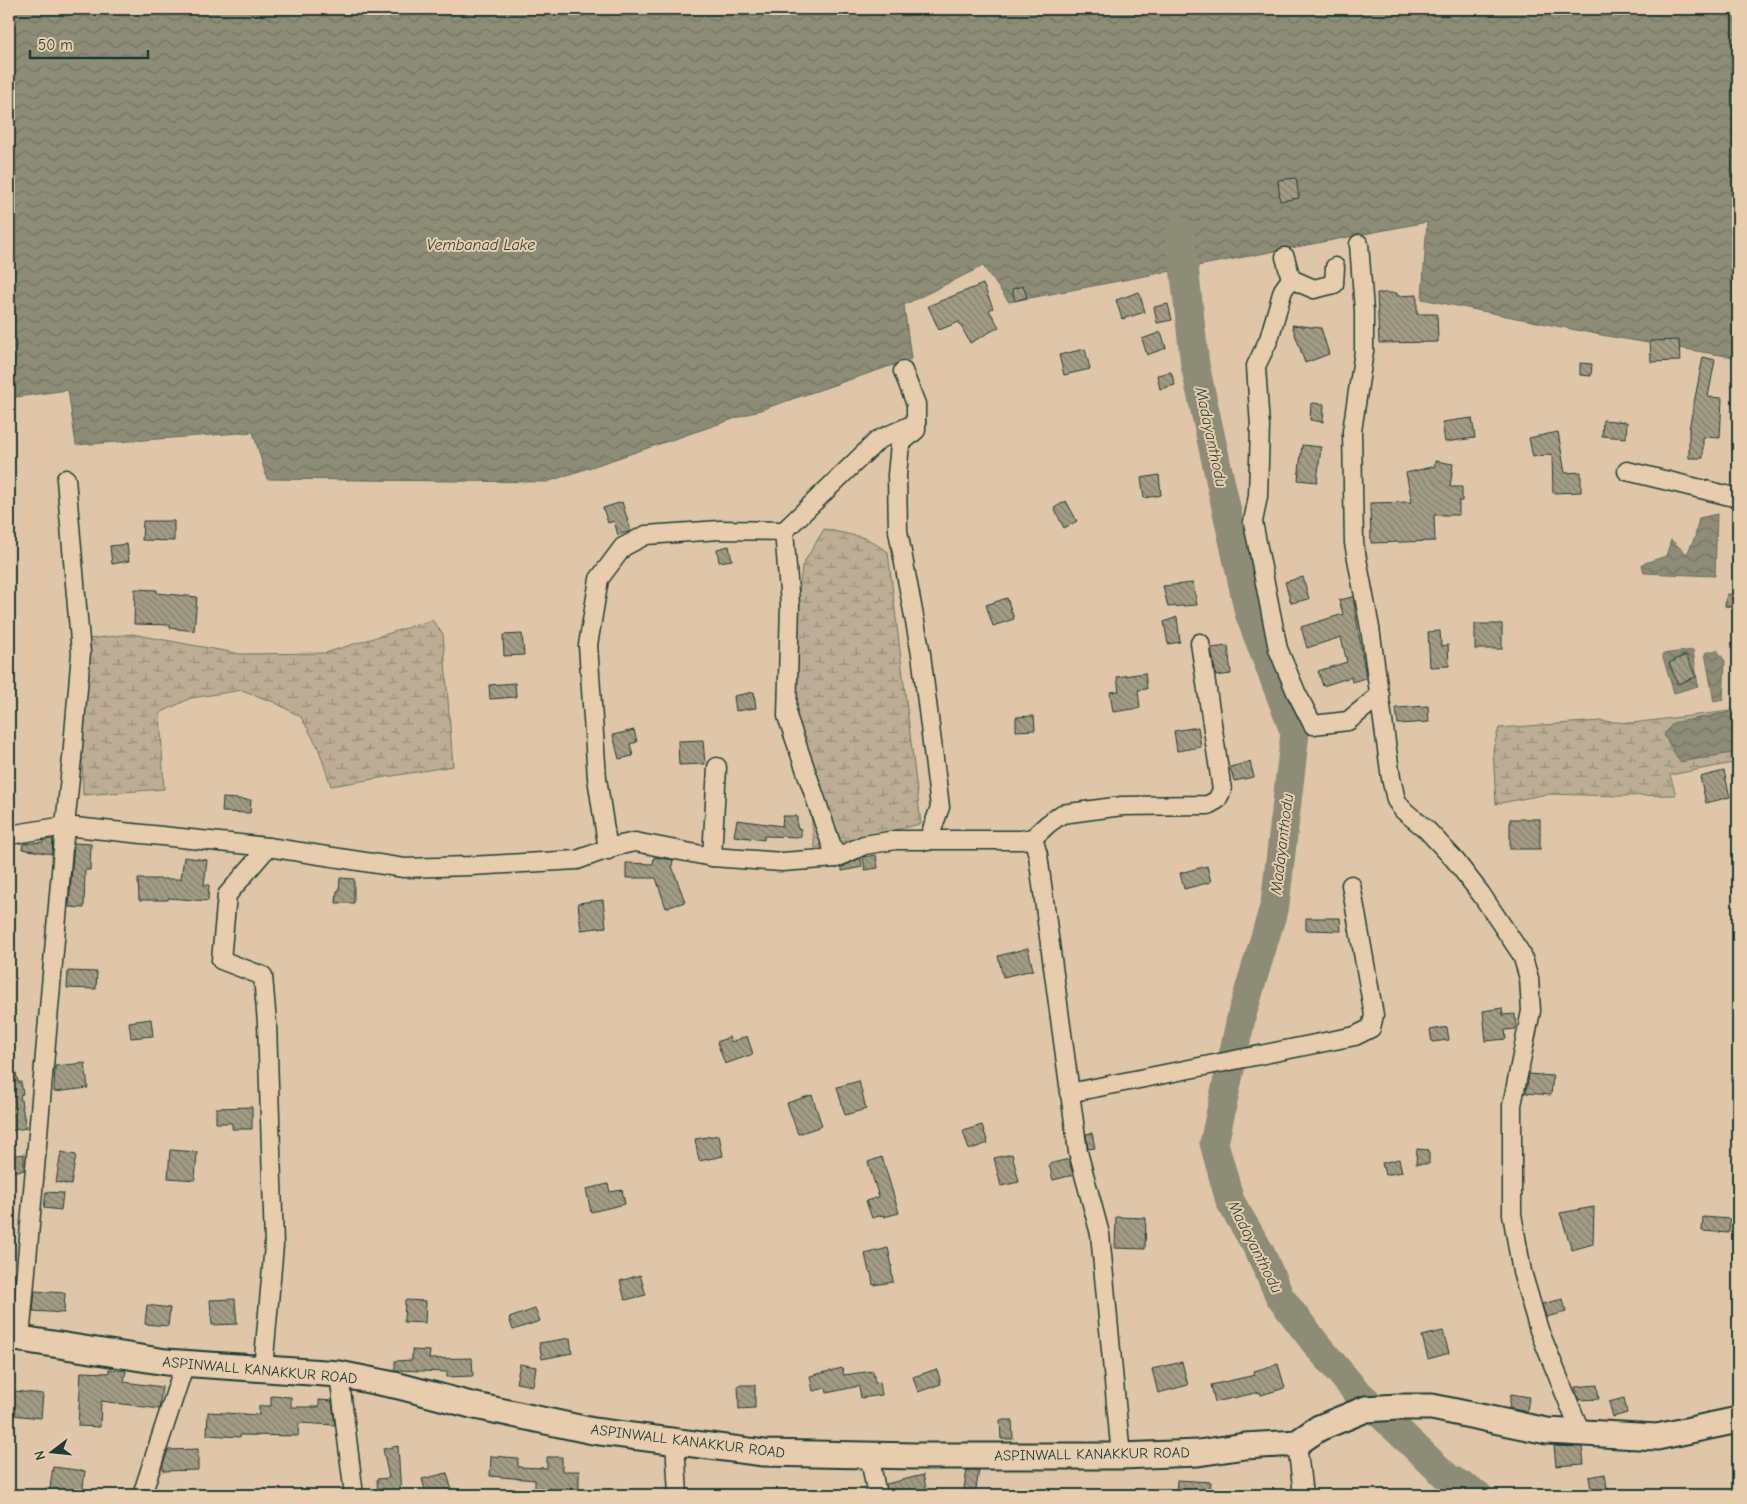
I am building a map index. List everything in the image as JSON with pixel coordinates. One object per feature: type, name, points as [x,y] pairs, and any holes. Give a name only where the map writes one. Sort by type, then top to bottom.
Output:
[{"type":"main road","name":"ASPINWALL KANAKKUR ROAD","points":[[14,1338],[166,1362],[339,1374],[583,1429],[764,1453],[916,1456],[1121,1456],[1198,1453],[1245,1446],[1298,1443]]},
{"type":"main road","points":[[1298,1443],[1319,1428],[1366,1409],[1398,1407],[1432,1407],[1547,1431],[1658,1437],[1738,1420]]},
{"type":"street","points":[[1359,244],[1364,311],[1364,351],[1352,431],[1354,543],[1370,628],[1391,778],[1396,800],[1454,859],[1481,894],[1522,955],[1528,978],[1531,1011],[1512,1105],[1512,1214],[1522,1272],[1539,1330],[1581,1433]]},
{"type":"street","points":[[1284,257],[1291,279],[1314,289],[1334,284],[1335,267]]},
{"type":"street","points":[[1291,279],[1283,290],[1269,339],[1256,366],[1260,428],[1258,496],[1253,522],[1278,649],[1296,692],[1313,725],[1348,721],[1380,695]]},
{"type":"street","points":[[903,371],[916,404],[916,430],[900,444],[897,475],[898,531],[921,654],[940,807],[928,841]]},
{"type":"street","points":[[608,850],[597,778],[588,645],[599,579],[623,547],[646,535],[720,530],[784,531],[878,440],[916,423]]},
{"type":"street","points":[[1627,471],[1738,498]]},
{"type":"street","points":[[14,1338],[72,758],[80,653],[66,479]]},
{"type":"street","points":[[784,531],[790,604],[787,716],[836,858]]},
{"type":"street","points":[[9,834],[64,826],[268,846],[404,868],[578,860],[635,842],[712,857],[782,862],[836,858],[864,845],[896,840],[1021,840],[1033,838],[1062,814],[1122,806],[1208,805],[1217,800],[1222,790],[1200,644]]},
{"type":"street","points":[[712,857],[717,767]]},
{"type":"street","points":[[1033,838],[1038,855],[1078,1152],[1100,1234],[1121,1456]]},
{"type":"street","points":[[264,1369],[274,1245],[267,1023],[263,976],[221,960],[227,895],[268,846]]},
{"type":"street","points":[[1070,1093],[1216,1062],[1355,1036],[1370,1028],[1374,1015],[1351,885]]},
{"type":"street","points":[[142,1495],[185,1363]]},
{"type":"street","points":[[339,1374],[354,1495]]},
{"type":"street","points":[[675,1442],[678,1495]]},
{"type":"street","points":[[1298,1443],[1303,1495]]},
{"type":"street","points":[[869,1454],[876,1495]]},
{"type":"green space","points":[[824,529],[866,538],[888,552],[921,824],[815,848],[805,767],[788,692],[802,566]]},
{"type":"green space","points":[[432,620],[443,634],[453,766],[331,786],[318,747],[301,717],[276,703],[242,690],[191,698],[160,713],[164,789],[83,795],[79,640],[132,634],[241,654],[325,653]]},
{"type":"green space","points":[[1738,710],[1738,762],[1670,775],[1676,795],[1547,794],[1496,804],[1493,749],[1499,728],[1601,721],[1632,723]]},
{"type":"water","name":"Vembanad Lake","points":[[9,9],[1738,9],[1738,358],[1601,335],[1422,299],[1427,222],[1009,302],[983,266],[904,305],[911,359],[547,482],[267,479],[253,432],[76,445],[68,390],[9,398]]},
{"type":"water","points":[[1717,514],[1715,576],[1644,573],[1642,564],[1666,556],[1671,540],[1687,554],[1695,537],[1699,518]]},
{"type":"water","points":[[1693,650],[1698,686],[1674,693],[1662,654]]},
{"type":"water","points":[[1717,650],[1725,661],[1723,700],[1714,702],[1705,653]]},
{"type":"water","points":[[1731,712],[1738,743],[1738,752],[1680,762],[1664,735],[1673,723]]},
{"type":"building","points":[[1296,178],[1299,198],[1280,201],[1278,180]]},
{"type":"building","points":[[983,284],[993,308],[989,310],[999,327],[970,343],[959,322],[939,330],[928,306]]},
{"type":"building","points":[[1023,286],[1027,297],[1015,301],[1012,289]]},
{"type":"building","points":[[1139,292],[1145,312],[1122,319],[1116,300]]},
{"type":"building","points":[[1377,293],[1397,293],[1397,296],[1417,295],[1417,314],[1437,314],[1438,342],[1379,343]]},
{"type":"building","points":[[1168,304],[1172,320],[1157,323],[1154,307]]},
{"type":"building","points":[[1292,325],[1321,328],[1329,354],[1305,363]]},
{"type":"building","points":[[1161,332],[1166,348],[1147,355],[1142,339]]},
{"type":"building","points":[[1679,340],[1680,361],[1651,362],[1650,341]]},
{"type":"building","points":[[1085,349],[1090,369],[1064,375],[1059,355]]},
{"type":"building","points":[[1703,357],[1715,360],[1708,397],[1722,398],[1720,438],[1703,437],[1703,458],[1689,458],[1689,429]]},
{"type":"building","points":[[1580,363],[1592,364],[1591,376],[1580,375]]},
{"type":"building","points":[[1171,372],[1175,385],[1160,389],[1157,375]]},
{"type":"building","points":[[1311,403],[1324,404],[1323,422],[1310,420]]},
{"type":"building","points":[[1472,418],[1475,438],[1445,442],[1442,422]]},
{"type":"building","points":[[1603,420],[1627,422],[1626,438],[1602,436]]},
{"type":"building","points":[[1558,432],[1565,473],[1581,472],[1581,492],[1553,493],[1552,454],[1533,457],[1529,438]]},
{"type":"building","points":[[1302,445],[1321,447],[1317,482],[1298,480]]},
{"type":"building","points":[[1435,461],[1453,464],[1450,487],[1462,487],[1459,515],[1434,515],[1435,541],[1371,543],[1370,503],[1412,502],[1406,473],[1435,466]]},
{"type":"building","points":[[1159,475],[1161,495],[1144,498],[1141,478]]},
{"type":"building","points":[[1066,501],[1077,521],[1064,528],[1054,508]]},
{"type":"building","points":[[622,502],[631,531],[618,535],[614,521],[608,523],[603,508]]},
{"type":"building","points":[[143,521],[174,521],[174,541],[142,540]]},
{"type":"building","points":[[127,544],[129,561],[112,564],[110,546]]},
{"type":"building","points":[[729,546],[732,560],[719,562],[717,549]]},
{"type":"building","points":[[1303,577],[1309,599],[1291,603],[1285,582]]},
{"type":"building","points":[[1193,583],[1197,605],[1168,607],[1163,586]]},
{"type":"building","points":[[135,589],[157,590],[157,593],[197,597],[194,631],[170,628],[170,625],[134,624]]},
{"type":"building","points":[[1727,594],[1738,595],[1738,607],[1725,606]]},
{"type":"building","points":[[1353,597],[1366,678],[1352,682],[1351,677],[1323,686],[1318,671],[1347,662],[1341,637],[1307,648],[1301,627],[1343,614],[1339,600]]},
{"type":"building","points":[[1007,598],[1014,619],[993,626],[986,605]]},
{"type":"building","points":[[1177,617],[1180,642],[1168,644],[1164,622]]},
{"type":"building","points":[[1475,624],[1502,624],[1502,649],[1475,649]]},
{"type":"building","points":[[1440,631],[1441,646],[1448,645],[1449,666],[1430,667],[1428,632]]},
{"type":"building","points":[[522,634],[524,655],[504,656],[503,635]]},
{"type":"building","points":[[1228,646],[1231,674],[1216,676],[1211,648]]},
{"type":"building","points":[[1686,655],[1696,677],[1678,684],[1669,663]]},
{"type":"building","points":[[1145,673],[1147,689],[1138,690],[1140,708],[1113,712],[1110,692],[1119,691],[1117,677]]},
{"type":"building","points":[[515,683],[516,697],[490,699],[489,685]]},
{"type":"building","points":[[754,692],[756,708],[736,711],[734,696]]},
{"type":"building","points":[[1428,706],[1429,722],[1398,724],[1396,708]]},
{"type":"building","points":[[1034,716],[1035,730],[1016,731],[1016,717]]},
{"type":"building","points":[[1198,727],[1201,747],[1177,751],[1174,731]]},
{"type":"building","points":[[634,730],[637,742],[630,744],[633,756],[619,759],[613,735]]},
{"type":"building","points":[[703,740],[705,764],[679,765],[678,741]]},
{"type":"building","points":[[1250,762],[1254,777],[1234,781],[1230,767]]},
{"type":"building","points":[[1724,771],[1730,797],[1706,803],[1700,777]]},
{"type":"building","points":[[223,798],[251,800],[250,813],[222,812]]},
{"type":"building","points":[[783,816],[797,816],[797,828],[801,829],[801,837],[764,836],[764,840],[734,836],[737,820],[782,826]]},
{"type":"building","points":[[1510,819],[1540,819],[1540,849],[1510,849]]},
{"type":"building","points":[[53,839],[52,854],[22,849],[23,844]]},
{"type":"building","points":[[74,843],[91,844],[90,870],[85,870],[84,908],[69,907]]},
{"type":"building","points":[[876,855],[878,868],[865,870],[863,857]]},
{"type":"building","points":[[184,857],[207,860],[204,885],[209,885],[208,901],[168,898],[168,900],[139,900],[138,879],[181,879]]},
{"type":"building","points":[[654,857],[673,860],[672,866],[685,902],[666,908],[656,878],[626,878],[626,863],[653,864]]},
{"type":"building","points":[[861,858],[862,867],[842,871],[842,867]]},
{"type":"building","points":[[1207,866],[1211,882],[1184,889],[1180,873]]},
{"type":"building","points":[[340,878],[354,879],[354,903],[336,903]]},
{"type":"building","points":[[603,900],[606,927],[581,930],[578,903]]},
{"type":"building","points":[[1306,918],[1340,918],[1341,931],[1306,930]]},
{"type":"building","points":[[1028,948],[1033,970],[1003,977],[998,956]]},
{"type":"building","points":[[68,971],[97,972],[96,989],[67,988]]},
{"type":"building","points":[[1502,1008],[1503,1015],[1515,1014],[1516,1029],[1505,1030],[1506,1039],[1486,1041],[1483,1011]]},
{"type":"building","points":[[151,1019],[153,1036],[131,1038],[129,1022]]},
{"type":"building","points":[[1447,1027],[1449,1040],[1432,1042],[1430,1030]]},
{"type":"building","points":[[747,1036],[753,1054],[725,1064],[717,1042],[729,1037],[731,1042]]},
{"type":"building","points":[[85,1063],[88,1088],[54,1092],[55,1066]]},
{"type":"building","points":[[9,1068],[15,1068],[18,1082],[21,1082],[23,1094],[20,1095],[26,1128],[9,1131]]},
{"type":"building","points":[[1529,1074],[1553,1076],[1551,1095],[1526,1093]]},
{"type":"building","points":[[859,1081],[866,1109],[845,1115],[837,1087]]},
{"type":"building","points":[[812,1095],[822,1126],[798,1134],[787,1103]]},
{"type":"building","points":[[252,1107],[252,1129],[232,1129],[232,1123],[216,1123],[216,1108]]},
{"type":"building","points":[[982,1125],[988,1143],[969,1150],[963,1131]]},
{"type":"building","points":[[1092,1133],[1095,1148],[1088,1149],[1086,1134]]},
{"type":"building","points":[[719,1135],[723,1156],[699,1161],[695,1139]]},
{"type":"building","points":[[1417,1149],[1429,1150],[1429,1164],[1416,1164]]},
{"type":"building","points":[[170,1150],[197,1152],[195,1180],[168,1178]]},
{"type":"building","points":[[61,1152],[76,1155],[71,1185],[56,1182]]},
{"type":"building","points":[[24,1154],[24,1170],[9,1172],[9,1156]]},
{"type":"building","points":[[1012,1154],[1019,1182],[1001,1186],[994,1158]]},
{"type":"building","points":[[882,1157],[899,1213],[872,1218],[866,1201],[879,1197],[868,1162]]},
{"type":"building","points":[[1069,1159],[1073,1175],[1053,1180],[1049,1164]]},
{"type":"building","points":[[1399,1159],[1402,1172],[1385,1175],[1382,1163]]},
{"type":"building","points":[[608,1184],[610,1192],[622,1190],[625,1204],[591,1212],[586,1189]]},
{"type":"building","points":[[46,1192],[63,1193],[61,1210],[44,1208]]},
{"type":"building","points":[[1594,1207],[1593,1244],[1572,1250],[1560,1213]]},
{"type":"building","points":[[1116,1217],[1146,1218],[1145,1249],[1115,1248]]},
{"type":"building","points":[[1703,1217],[1730,1219],[1729,1233],[1702,1231]]},
{"type":"building","points":[[888,1248],[893,1282],[873,1285],[865,1254]]},
{"type":"building","points":[[640,1275],[646,1295],[625,1300],[620,1281]]},
{"type":"building","points":[[35,1291],[65,1293],[64,1313],[33,1311]]},
{"type":"building","points":[[235,1299],[237,1324],[212,1325],[210,1300]]},
{"type":"building","points":[[1563,1299],[1566,1312],[1546,1317],[1542,1304]]},
{"type":"building","points":[[405,1300],[426,1301],[425,1323],[404,1322]]},
{"type":"building","points":[[147,1305],[170,1308],[168,1326],[145,1324]]},
{"type":"building","points":[[535,1309],[540,1321],[513,1330],[509,1318]]},
{"type":"building","points":[[1443,1331],[1449,1353],[1428,1359],[1422,1336]]},
{"type":"building","points":[[570,1338],[572,1353],[542,1359],[539,1343]]},
{"type":"building","points":[[412,1350],[430,1351],[429,1359],[472,1358],[473,1376],[447,1377],[447,1372],[395,1370],[395,1361],[412,1360]]},
{"type":"building","points":[[1182,1362],[1188,1385],[1158,1393],[1152,1369]]},
{"type":"building","points":[[520,1364],[536,1367],[533,1386],[516,1383]]},
{"type":"building","points":[[1278,1364],[1285,1388],[1261,1395],[1260,1392],[1215,1402],[1211,1385],[1255,1375],[1254,1371]]},
{"type":"building","points":[[842,1368],[844,1375],[873,1371],[875,1383],[880,1382],[882,1395],[861,1398],[859,1386],[827,1393],[826,1388],[813,1391],[810,1376]]},
{"type":"building","points":[[109,1369],[126,1371],[124,1382],[162,1387],[159,1409],[101,1401],[100,1427],[78,1426],[81,1372],[109,1373]]},
{"type":"building","points":[[937,1369],[941,1384],[918,1392],[913,1377]]},
{"type":"building","points":[[738,1385],[755,1385],[755,1408],[739,1409]]},
{"type":"building","points":[[1597,1385],[1599,1399],[1579,1400],[1575,1387]]},
{"type":"building","points":[[14,1391],[43,1394],[41,1418],[12,1415]]},
{"type":"building","points":[[1511,1394],[1529,1397],[1527,1412],[1509,1408]]},
{"type":"building","points":[[271,1396],[291,1397],[291,1407],[319,1407],[319,1400],[332,1401],[335,1425],[299,1423],[298,1436],[240,1435],[240,1437],[207,1435],[208,1412],[259,1415],[259,1406],[271,1406]]},
{"type":"building","points":[[1624,1398],[1627,1413],[1613,1417],[1609,1402]]},
{"type":"building","points":[[1000,1420],[1012,1420],[1013,1439],[1001,1439]]},
{"type":"building","points":[[398,1446],[401,1495],[378,1495],[377,1479],[389,1478],[383,1449]]},
{"type":"building","points":[[1554,1446],[1582,1447],[1584,1464],[1556,1466]]},
{"type":"building","points":[[198,1449],[198,1470],[163,1471],[163,1464],[168,1450]]},
{"type":"building","points":[[491,1456],[518,1458],[518,1467],[547,1468],[547,1457],[562,1457],[562,1471],[579,1471],[579,1493],[570,1493],[570,1495],[535,1495],[535,1480],[490,1476]]},
{"type":"building","points":[[53,1467],[85,1471],[82,1495],[49,1495]]},
{"type":"building","points":[[967,1470],[979,1470],[975,1495],[963,1495]]},
{"type":"building","points":[[447,1473],[453,1495],[434,1495],[434,1491],[426,1493],[422,1479]]},
{"type":"building","points":[[1605,1474],[1608,1494],[1592,1495],[1589,1477]]},
{"type":"building","points":[[923,1475],[927,1491],[912,1495],[887,1495],[886,1484]]},
{"type":"building","points":[[1177,1480],[1211,1482],[1210,1495],[1176,1495]]},
{"type":"waterway","name":"Madayanthodu","points":[[1180,231],[1195,365],[1249,613],[1295,733],[1275,904],[1242,1014],[1214,1143],[1230,1201],[1260,1252],[1280,1297],[1354,1389],[1447,1477],[1478,1495]]}]
